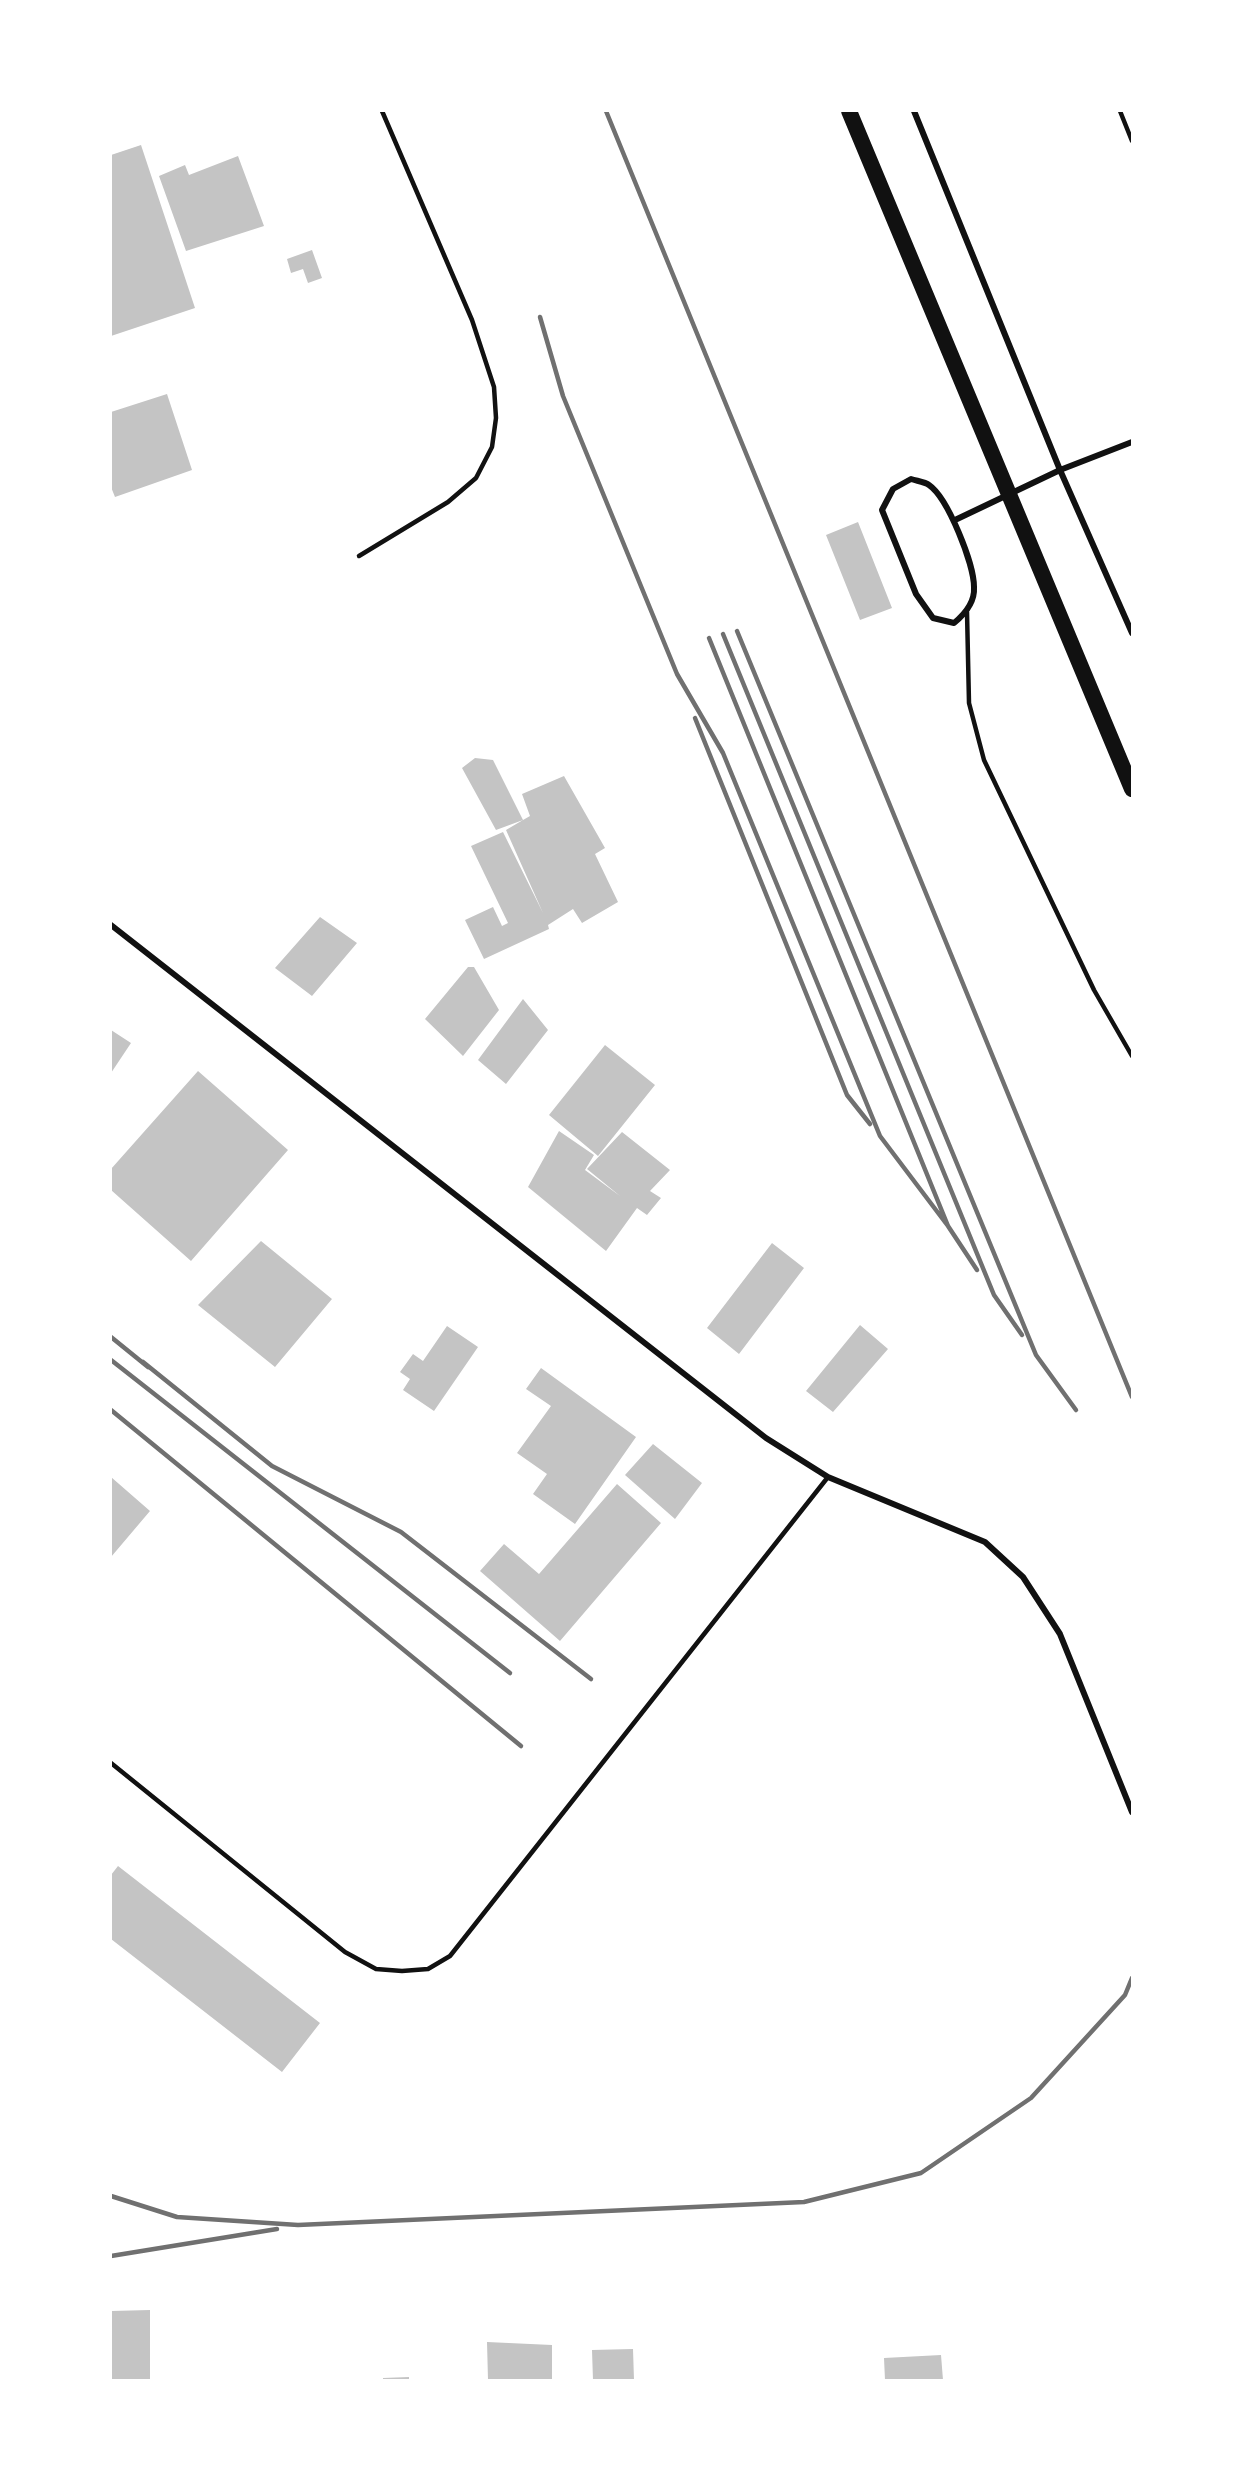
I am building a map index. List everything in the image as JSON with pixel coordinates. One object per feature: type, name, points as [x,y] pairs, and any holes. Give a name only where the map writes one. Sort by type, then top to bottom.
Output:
[{"type":"highway","points":[[849,111],[1132,789]]},
{"type":"street","points":[[914,111],[1060,470],[1132,633]]},
{"type":"street","points":[[955,520],[1060,470],[1132,442]]},
{"type":"street","points":[[911,479],[930,485],[955,520],[969,561],[975,589],[967,612],[954,623],[933,618],[916,594],[882,510],[893,489],[911,479]]},
{"type":"street","points":[[111,925],[766,1438],[828,1478],[986,1542],[1023,1577],[1060,1634],[1132,1812]]},
{"type":"lane","points":[[359,556],[448,502],[476,478],[492,447],[496,418],[494,387],[472,320],[382,111]]},
{"type":"lane","points":[[1120,111],[1132,141]]},
{"type":"lane","points":[[967,612],[969,703],[984,760],[1094,990],[1132,1056]]},
{"type":"lane","points":[[111,1763],[345,1952],[376,1969],[402,1971],[428,1969],[450,1956],[828,1478]]},
{"type":"building","points":[[141,145],[195,308],[111,336],[111,155]]},
{"type":"building","points":[[238,156],[264,226],[186,251],[159,176],[185,165],[189,175]]},
{"type":"building","points":[[312,250],[322,278],[308,283],[303,269],[291,273],[287,259]]},
{"type":"building","points":[[167,394],[192,470],[115,497],[111,487],[111,412]]},
{"type":"building","points":[[858,522],[892,608],[860,620],[826,535]]},
{"type":"building","points":[[475,758],[493,760],[523,820],[496,830],[462,768]]},
{"type":"building","points":[[564,776],[605,848],[595,854],[618,902],[582,923],[573,909],[548,925],[549,929],[484,959],[465,920],[493,907],[502,926],[508,923],[471,846],[503,832],[543,913],[506,830],[530,816],[522,794]]},
{"type":"building","points":[[320,917],[357,943],[312,996],[275,968]]},
{"type":"building","points":[[468,967],[474,967],[499,1010],[463,1056],[425,1019]]},
{"type":"building","points":[[523,999],[548,1030],[506,1084],[478,1060]]},
{"type":"building","points":[[111,1030],[131,1043],[111,1073]]},
{"type":"building","points":[[605,1045],[655,1085],[598,1156],[549,1115]]},
{"type":"building","points":[[198,1071],[288,1150],[191,1261],[111,1190],[111,1169]]},
{"type":"building","points":[[559,1131],[594,1155],[585,1170],[620,1196],[587,1169],[622,1132],[670,1170],[650,1191],[661,1198],[647,1215],[637,1208],[606,1251],[528,1187]]},
{"type":"building","points":[[261,1241],[332,1299],[275,1367],[198,1305]]},
{"type":"building","points":[[772,1243],[804,1268],[739,1354],[707,1328]]},
{"type":"building","points":[[860,1325],[888,1349],[833,1412],[806,1391]]},
{"type":"building","points":[[447,1326],[478,1347],[434,1411],[403,1390],[410,1379],[400,1372],[413,1354],[423,1361]]},
{"type":"building","points":[[541,1368],[636,1437],[575,1524],[533,1494],[547,1474],[517,1453],[551,1406],[526,1389]]},
{"type":"building","points":[[653,1444],[702,1483],[675,1519],[625,1475]]},
{"type":"building","points":[[111,1477],[150,1511],[111,1557]]},
{"type":"building","points":[[617,1484],[661,1523],[560,1641],[480,1571],[504,1544],[539,1574]]},
{"type":"building","points":[[118,1866],[320,2023],[282,2072],[111,1939],[111,1875]]},
{"type":"building","points":[[150,2310],[150,2380],[111,2380],[111,2311]]},
{"type":"building","points":[[487,2342],[552,2345],[552,2380],[488,2380]]},
{"type":"building","points":[[633,2349],[634,2380],[593,2380],[592,2350]]},
{"type":"building","points":[[941,2355],[943,2380],[885,2380],[884,2358]]},
{"type":"building","points":[[409,2377],[409,2380],[383,2380],[383,2378]]},
{"type":"railway","points":[[606,111],[1132,1397]]},
{"type":"railway","points":[[540,317],[563,396],[677,674],[723,753],[880,1136],[948,1226]]},
{"type":"railway","points":[[737,631],[1036,1355],[1076,1410]]},
{"type":"railway","points":[[723,634],[994,1295],[1022,1335]]},
{"type":"railway","points":[[709,638],[948,1226],[977,1270]]},
{"type":"railway","points":[[695,718],[847,1095],[870,1124]]},
{"type":"railway","points":[[111,1337],[148,1367]]},
{"type":"railway","points":[[111,1360],[510,1673]]},
{"type":"railway","points":[[143,1362],[272,1466],[401,1532],[591,1679]]},
{"type":"railway","points":[[111,1410],[521,1746]]},
{"type":"railway","points":[[111,2196],[177,2217],[298,2225],[804,2202],[921,2173],[1031,2098],[1125,1995],[1132,1978]]},
{"type":"railway","points":[[111,2256],[277,2229]]}]
